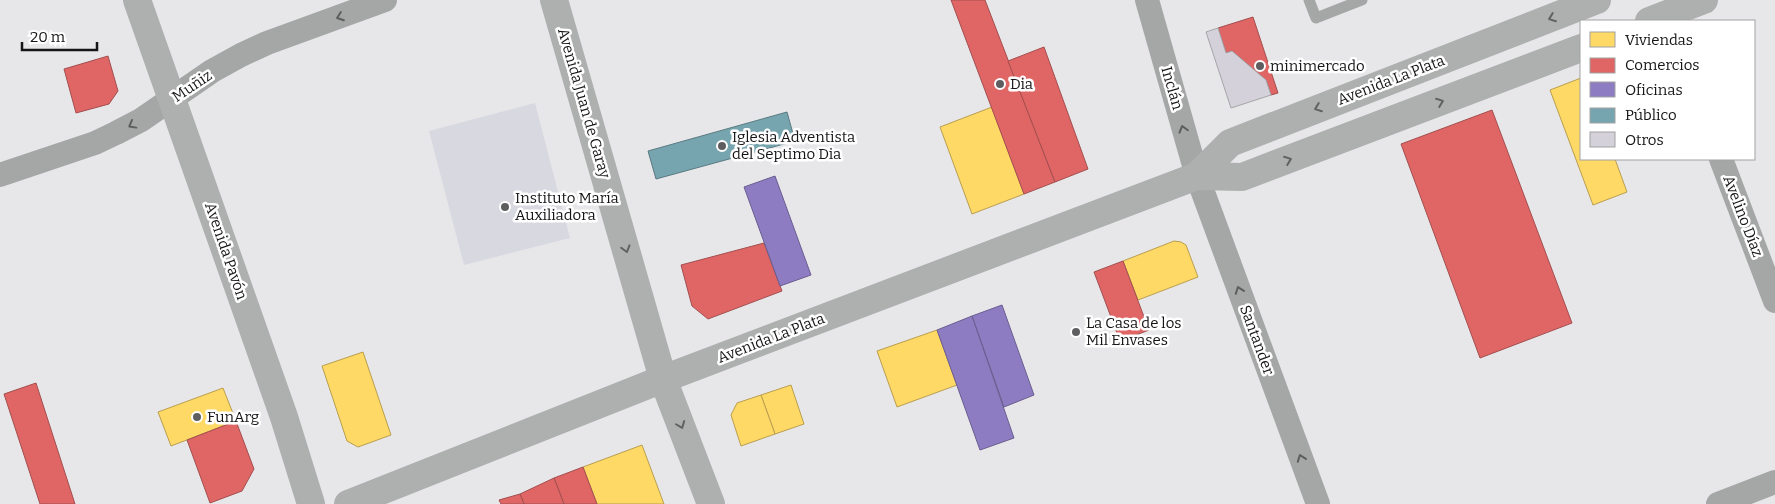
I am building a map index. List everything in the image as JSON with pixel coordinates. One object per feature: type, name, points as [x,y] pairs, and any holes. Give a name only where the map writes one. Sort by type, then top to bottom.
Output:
[{"type":"main road","name":"Avenida Pavón","points":[[137,0],[284,417],[311,504]]},
{"type":"main road","name":"Avenida Juan de Garay","points":[[554,0],[663,379],[711,504]]},
{"type":"main road","name":"Avenida La Plata","points":[[1197,176],[1230,143],[1597,0]]},
{"type":"main road","points":[[1661,14],[1704,0]]},
{"type":"main road","name":"Avenida La Plata","points":[[348,504],[663,379],[1197,176],[1242,177],[1580,48]]},
{"type":"street","name":"Muñiz","points":[[0,175],[116,133],[141,120],[212,72],[258,47],[385,0]]},
{"type":"street","name":"Inclán","points":[[1147,0],[1197,176]]},
{"type":"street","name":"Avelino Díaz","points":[[1721,160],[1775,301]]},
{"type":"street","name":"Santander","points":[[1197,176],[1318,504]]},
{"type":"street","points":[[1718,504],[1775,482]]},
{"type":"lane","points":[[1309,0],[1316,18],[1362,0]]},
{"type":"shaded area","name":"Instituto María Auxiliadora","points":[[535,103],[570,238],[464,265],[429,131]]},
{"type":"building: Viviendas","points":[[1580,78],[1580,160],[1615,160],[1627,192],[1593,205],[1550,90]]},
{"type":"building: Viviendas","points":[[992,107],[1024,194],[972,214],[940,127]]},
{"type":"building: Viviendas","points":[[1174,241],[1186,245],[1198,277],[1138,300],[1123,261]]},
{"type":"building: Viviendas","points":[[937,330],[957,385],[897,407],[877,351]]},
{"type":"building: Viviendas","points":[[363,352],[391,435],[358,447],[347,441],[322,366]]},
{"type":"building: Viviendas","points":[[791,385],[804,424],[775,434],[761,395]]},
{"type":"building: Viviendas","name":"FunArg","points":[[223,388],[236,421],[171,446],[158,412]]},
{"type":"building: Viviendas","points":[[761,395],[775,434],[741,446],[731,415],[737,403]]},
{"type":"building: Viviendas","points":[[642,445],[664,504],[597,504],[583,467]]},
{"type":"building: Comercios","name":"Dia","points":[[951,0],[985,0],[1055,182],[1024,194]]},
{"type":"building: Comercios","name":"minimercado","points":[[1253,17],[1278,93],[1271,95],[1266,80],[1232,51],[1226,53],[1218,28]]},
{"type":"building: Comercios","points":[[1044,47],[1088,169],[1055,182],[1008,61]]},
{"type":"building: Comercios","points":[[108,56],[118,91],[109,104],[76,113],[64,69]]},
{"type":"building: Comercios","points":[[1492,110],[1572,323],[1480,358],[1401,144]]},
{"type":"building: Comercios","points":[[764,243],[782,291],[708,319],[692,306],[681,265]]},
{"type":"building: Comercios","points":[[1123,261],[1149,330],[1120,341],[1094,272]]},
{"type":"building: Comercios","points":[[36,383],[75,504],[40,504],[4,394]]},
{"type":"building: Comercios","points":[[236,421],[254,469],[242,491],[210,503],[187,440]]},
{"type":"building: Comercios","points":[[583,467],[597,504],[564,504],[554,478]]},
{"type":"building: Comercios","points":[[554,478],[564,504],[524,504],[520,494]]},
{"type":"building: Comercios","points":[[520,494],[524,504],[501,504],[499,500]]},
{"type":"building: Oficinas","points":[[775,176],[811,275],[780,286],[744,187]]},
{"type":"building: Oficinas","points":[[1002,305],[1034,395],[1004,407],[972,316]]},
{"type":"building: Oficinas","points":[[972,316],[1014,438],[980,450],[937,330]]},
{"type":"building: Público","name":"Iglesia Adventista del Septimo Dia","points":[[787,112],[795,141],[656,179],[648,151]]},
{"type":"building: Otros","points":[[1218,28],[1226,53],[1232,51],[1266,80],[1271,95],[1231,108],[1206,32]]},
{"type":"place","name":"minimercado","points":[[1260,66]]},
{"type":"place","name":"Dia","points":[[1000,84]]},
{"type":"place","name":"Iglesia Adventista del Septimo Dia","points":[[722,146]]},
{"type":"place","name":"Instituto María Auxiliadora","points":[[505,207]]},
{"type":"place","name":"La Casa de los Mil Envases","points":[[1076,332]]},
{"type":"place","name":"FunArg","points":[[197,417]]}]
